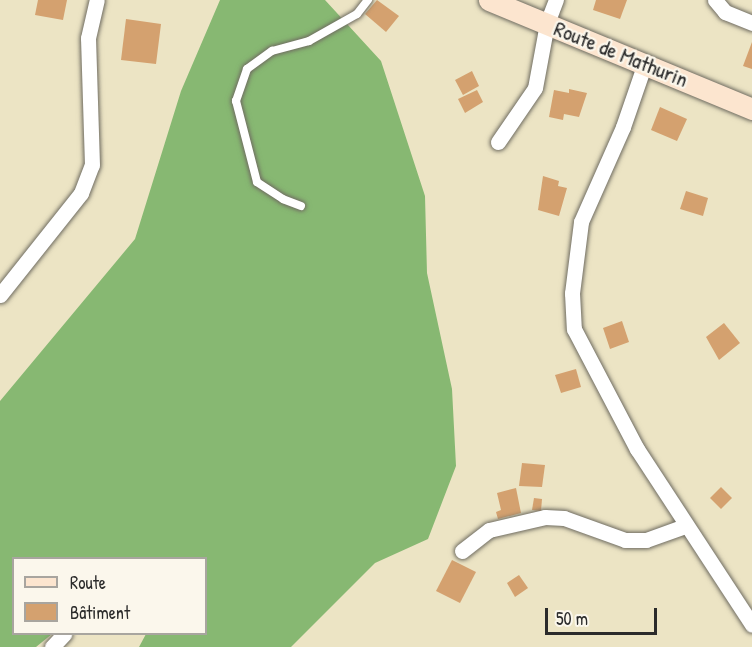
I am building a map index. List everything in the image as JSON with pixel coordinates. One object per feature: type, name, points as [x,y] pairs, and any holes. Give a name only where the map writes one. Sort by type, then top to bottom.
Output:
[{"type":"street","points":[[0,295],[81,194],[92,165],[88,38],[97,0]]},
{"type":"street","name":"Route de Mathurin","points":[[489,0],[752,109]]},
{"type":"street","points":[[498,142],[535,88],[547,23],[556,0]]},
{"type":"street","points":[[715,0],[725,12],[752,23]]},
{"type":"street","points":[[645,63],[623,127],[581,222],[571,314],[574,329],[619,418],[686,526],[752,625]]},
{"type":"street","points":[[462,551],[489,530],[545,517],[564,518],[625,540],[646,540],[686,526]]},
{"type":"street","points":[[52,647],[62,635]]},
{"type":"lane","points":[[302,206],[283,199],[257,182],[236,101],[247,69],[272,51],[309,41],[357,14],[368,0]]},
{"type":"green space","points":[[220,0],[325,0],[381,61],[425,196],[427,273],[452,389],[456,466],[428,539],[375,563],[291,647],[139,647],[145,635],[207,635],[207,557],[12,557],[12,635],[51,635],[36,647],[0,647],[0,401],[135,239],[181,91]]},
{"type":"building","points":[[38,0],[67,0],[63,20],[35,15]]},
{"type":"building","points":[[377,0],[399,16],[386,32],[365,14]]},
{"type":"building","points":[[596,0],[627,0],[620,19],[593,10]]},
{"type":"building","points":[[126,19],[161,24],[156,64],[121,60]]},
{"type":"building","points":[[752,42],[752,69],[743,66]]},
{"type":"building","points":[[472,71],[479,86],[463,95],[455,80]]},
{"type":"building","points":[[569,89],[587,93],[579,117],[564,114],[563,120],[549,117],[554,90],[569,93]]},
{"type":"building","points":[[477,90],[483,102],[465,113],[458,99]]},
{"type":"building","points":[[660,107],[687,119],[677,141],[651,130]]},
{"type":"building","points":[[543,176],[559,181],[558,186],[567,188],[559,216],[538,210]]},
{"type":"building","points":[[686,191],[708,198],[703,216],[680,209]]},
{"type":"building","points":[[622,321],[629,342],[610,349],[603,328]]},
{"type":"building","points":[[724,323],[740,343],[719,360],[706,337]]},
{"type":"building","points":[[576,369],[581,387],[561,393],[555,375]]},
{"type":"building","points":[[522,463],[545,465],[542,487],[519,486]]},
{"type":"building","points":[[721,487],[732,498],[721,509],[710,498]]},
{"type":"building","points":[[516,488],[521,513],[498,519],[496,512],[501,510],[497,493]]},
{"type":"building","points":[[534,498],[542,499],[541,511],[532,510]]},
{"type":"building","points":[[452,560],[476,572],[460,603],[436,591]]},
{"type":"building","points":[[519,575],[528,588],[515,597],[507,583]]}]
